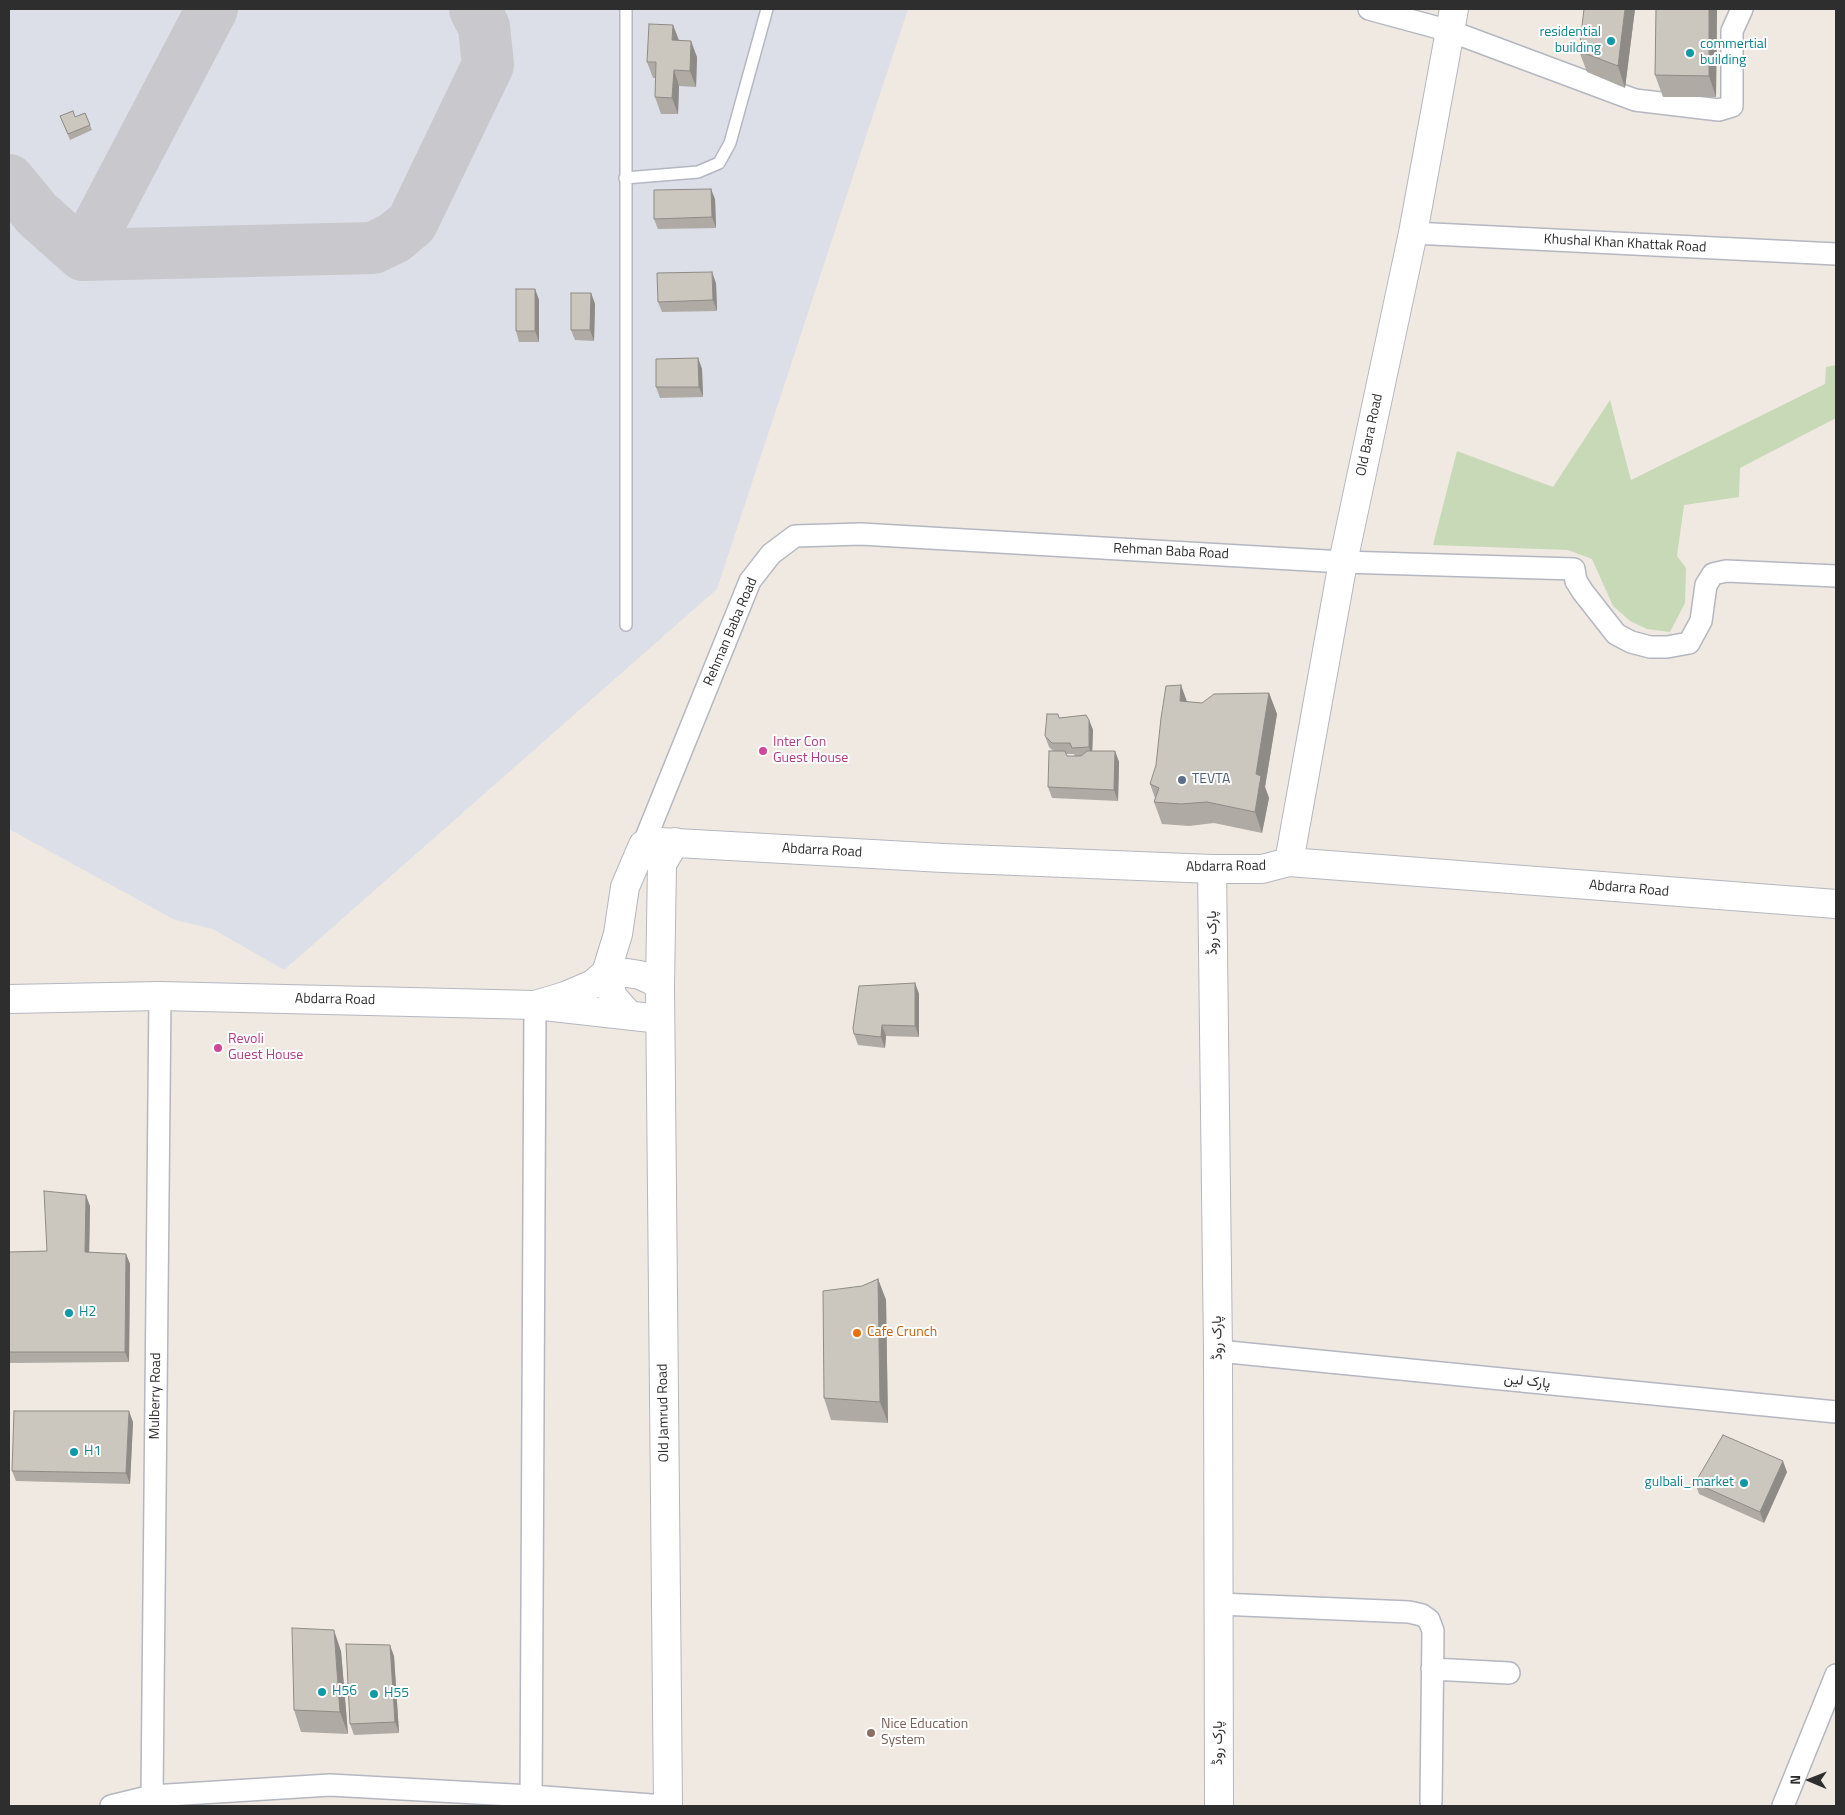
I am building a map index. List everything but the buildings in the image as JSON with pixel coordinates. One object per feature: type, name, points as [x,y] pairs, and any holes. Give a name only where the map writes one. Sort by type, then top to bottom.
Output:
[{"type":"street","points":[[1369,9],[1452,20],[1635,100],[1719,110],[1732,106],[1732,31],[1742,9]]},
{"type":"street","name":"Old Bara Road","points":[[1289,862],[1343,562],[1413,233],[1452,20]]},
{"type":"street","name":"Khushal Khan Khattak Road","points":[[1413,233],[1836,254]]},
{"type":"street","name":"Rehman Baba Road","points":[[644,845],[750,580],[771,554],[794,536],[861,534],[1343,562],[1574,569],[1576,580],[1583,592],[1616,634],[1630,642],[1650,647],[1667,647],[1688,643],[1701,621],[1706,586],[1712,574],[1726,571],[1836,576]]},
{"type":"street","points":[[629,1015],[613,997],[608,986],[606,973],[618,934],[625,887],[644,845],[659,842],[675,842]]},
{"type":"street","name":"Abdarra Road","points":[[675,842],[943,858],[1212,869],[1262,869],[1289,862],[1836,904]]},
{"type":"street","name":"Old Jamrud Road","points":[[667,1806],[660,988],[662,864],[675,842]]},
{"type":"street","name":"پارک روڈ","points":[[1212,869],[1218,1352],[1220,1806]]},
{"type":"street","points":[[531,1801],[535,1005],[565,996],[593,984],[606,973],[640,975],[651,980],[660,988]]},
{"type":"street","name":"Abdarra Road","points":[[9,998],[160,996],[535,1005],[660,1019]]},
{"type":"street","name":"Mulberry Road","points":[[152,1796],[160,996]]},
{"type":"street","name":"پارک لین","points":[[1218,1352],[1836,1412]]},
{"type":"street","points":[[1219,1604],[1409,1612],[1422,1615],[1429,1620],[1433,1631],[1431,1802]]},
{"type":"street","points":[[1432,1669],[1509,1673]]},
{"type":"street","points":[[1783,1806],[1836,1675]]},
{"type":"street","points":[[111,1806],[152,1796],[330,1785],[531,1801],[667,1806]]},
{"type":"lane","points":[[626,9],[626,625]]},
{"type":"lane","points":[[625,178],[698,172],[718,164],[730,143],[767,9]]},
{"type":"shaded area","points":[[9,9],[908,9],[717,589],[284,970],[213,929],[175,920],[9,829]]},
{"type":"green space","points":[[1836,365],[1836,418],[1740,468],[1739,497],[1684,505],[1677,556],[1686,568],[1685,603],[1670,632],[1647,629],[1630,621],[1613,606],[1592,559],[1568,550],[1433,545],[1457,451],[1553,487],[1610,400],[1631,480],[1825,384],[1826,367]]},
{"type":"taxiway","points":[[83,255],[212,9]]},
{"type":"taxiway","points":[[9,180],[37,214],[83,255],[373,248],[394,238],[412,223],[488,65],[484,27],[475,9]]},
{"type":"place","name":"residential building","points":[[1611,41]]},
{"type":"place","name":"commertial building","points":[[1690,53]]},
{"type":"place","name":"Inter Con Guest House","points":[[763,751]]},
{"type":"place","name":"TEVTA","points":[[1182,780]]},
{"type":"place","name":"Revoli Guest House","points":[[218,1048]]},
{"type":"place","name":"H2","points":[[69,1313]]},
{"type":"place","name":"Cafe Crunch","points":[[857,1333]]},
{"type":"place","name":"H1","points":[[74,1452]]},
{"type":"place","name":"gulbali_market","points":[[1744,1483]]},
{"type":"place","name":"H56","points":[[322,1692]]},
{"type":"place","name":"H55","points":[[374,1694]]},
{"type":"place","name":"Nice Education System","points":[[871,1733]]}]
